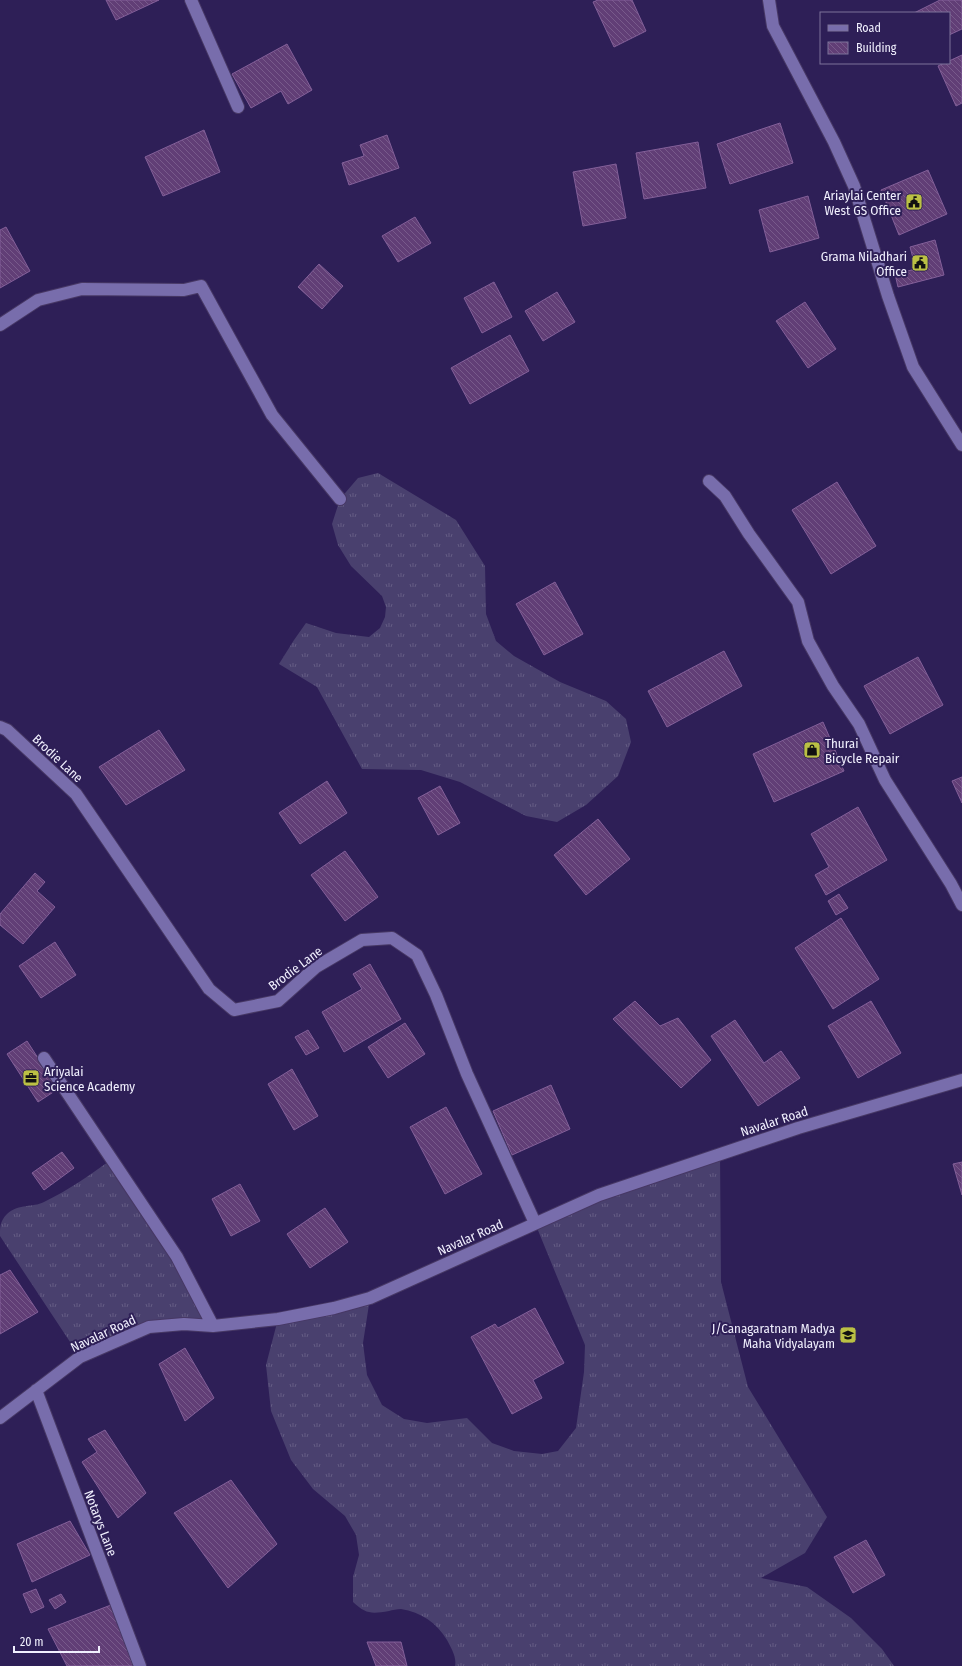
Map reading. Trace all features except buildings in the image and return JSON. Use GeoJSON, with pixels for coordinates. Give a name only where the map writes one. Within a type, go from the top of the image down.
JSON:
{"type":"FeatureCollection","features":[{"type":"Feature","properties":{"kind":"street"},"geometry":{"type":"LineString","coordinates":[[191,0],[238,107]]}},
{"type":"Feature","properties":{"kind":"street"},"geometry":{"type":"LineString","coordinates":[[769,0],[772,26],[834,142],[854,186],[888,296],[913,367],[962,445]]}},
{"type":"Feature","properties":{"kind":"street"},"geometry":{"type":"LineString","coordinates":[[0,325],[38,300],[82,289],[184,290],[201,286],[272,415],[340,499]]}},
{"type":"Feature","properties":{"kind":"street"},"geometry":{"type":"LineString","coordinates":[[709,481],[725,496],[749,534],[798,602],[808,642],[832,686],[859,724],[885,780],[947,877],[962,905]]}},
{"type":"Feature","properties":{"kind":"street","name":"Brodie Lane"},"geometry":{"type":"LineString","coordinates":[[0,727],[7,730],[76,794],[209,989],[234,1010],[278,1001],[316,967],[362,940],[392,938],[417,955],[436,995],[467,1074],[535,1223]]}},
{"type":"Feature","properties":{"kind":"street"},"geometry":{"type":"LineString","coordinates":[[44,1058],[177,1258],[213,1326]]}},
{"type":"Feature","properties":{"kind":"street","name":"Navalar Road"},"geometry":{"type":"LineString","coordinates":[[0,1418],[80,1357],[149,1327],[184,1324],[213,1326],[278,1319],[334,1308],[370,1298],[599,1195],[798,1128],[962,1080]]}},
{"type":"Feature","properties":{"kind":"street","name":"Notarys Lane"},"geometry":{"type":"LineString","coordinates":[[36,1390],[140,1666]]}},
{"type":"Feature","properties":{"kind":"green space"},"geometry":{"type":"Polygon","coordinates":[[[378,473],[456,520],[485,566],[486,614],[496,641],[514,656],[560,682],[606,701],[626,719],[631,742],[618,776],[586,805],[557,822],[526,816],[460,782],[421,770],[362,769],[317,687],[279,664],[306,623],[336,633],[369,637],[380,628],[385,617],[386,607],[382,596],[351,566],[338,545],[332,524],[340,499],[358,478],[378,473]]]}},
{"type":"Feature","properties":{"kind":"green space"},"geometry":{"type":"Polygon","coordinates":[[[720,1154],[721,1282],[748,1387],[827,1517],[805,1553],[761,1578],[807,1587],[851,1618],[882,1649],[894,1666],[455,1666],[452,1649],[447,1640],[438,1628],[428,1619],[408,1610],[401,1609],[373,1613],[365,1611],[353,1602],[353,1577],[359,1555],[356,1535],[345,1516],[313,1489],[291,1460],[271,1411],[266,1365],[278,1319],[370,1298],[363,1343],[367,1375],[382,1405],[404,1419],[427,1423],[467,1418],[492,1443],[514,1451],[542,1454],[558,1451],[576,1428],[584,1372],[585,1345],[535,1223],[720,1154]]]}},
{"type":"Feature","properties":{"kind":"green space"},"geometry":{"type":"Polygon","coordinates":[[[112,1159],[213,1326],[167,1326],[80,1357],[0,1236],[0,1227],[7,1214],[17,1208],[39,1204],[53,1197],[79,1182],[112,1159]]]}},
{"type":"Feature","properties":{"kind":"place","name":"Ariaylai Center West GS Office"},"geometry":{"type":"Point","coordinates":[914,202]}},
{"type":"Feature","properties":{"kind":"place","name":"Grama Niladhari Office"},"geometry":{"type":"Point","coordinates":[920,263]}},
{"type":"Feature","properties":{"kind":"place","name":"Thurai Bicycle Repair"},"geometry":{"type":"Point","coordinates":[812,750]}},
{"type":"Feature","properties":{"kind":"place","name":"Ariyalai Science Academy"},"geometry":{"type":"Point","coordinates":[31,1078]}},
{"type":"Feature","properties":{"kind":"place","name":"J/Canagaratnam Madya Maha Vidyalayam"},"geometry":{"type":"Point","coordinates":[848,1335]}}]}
